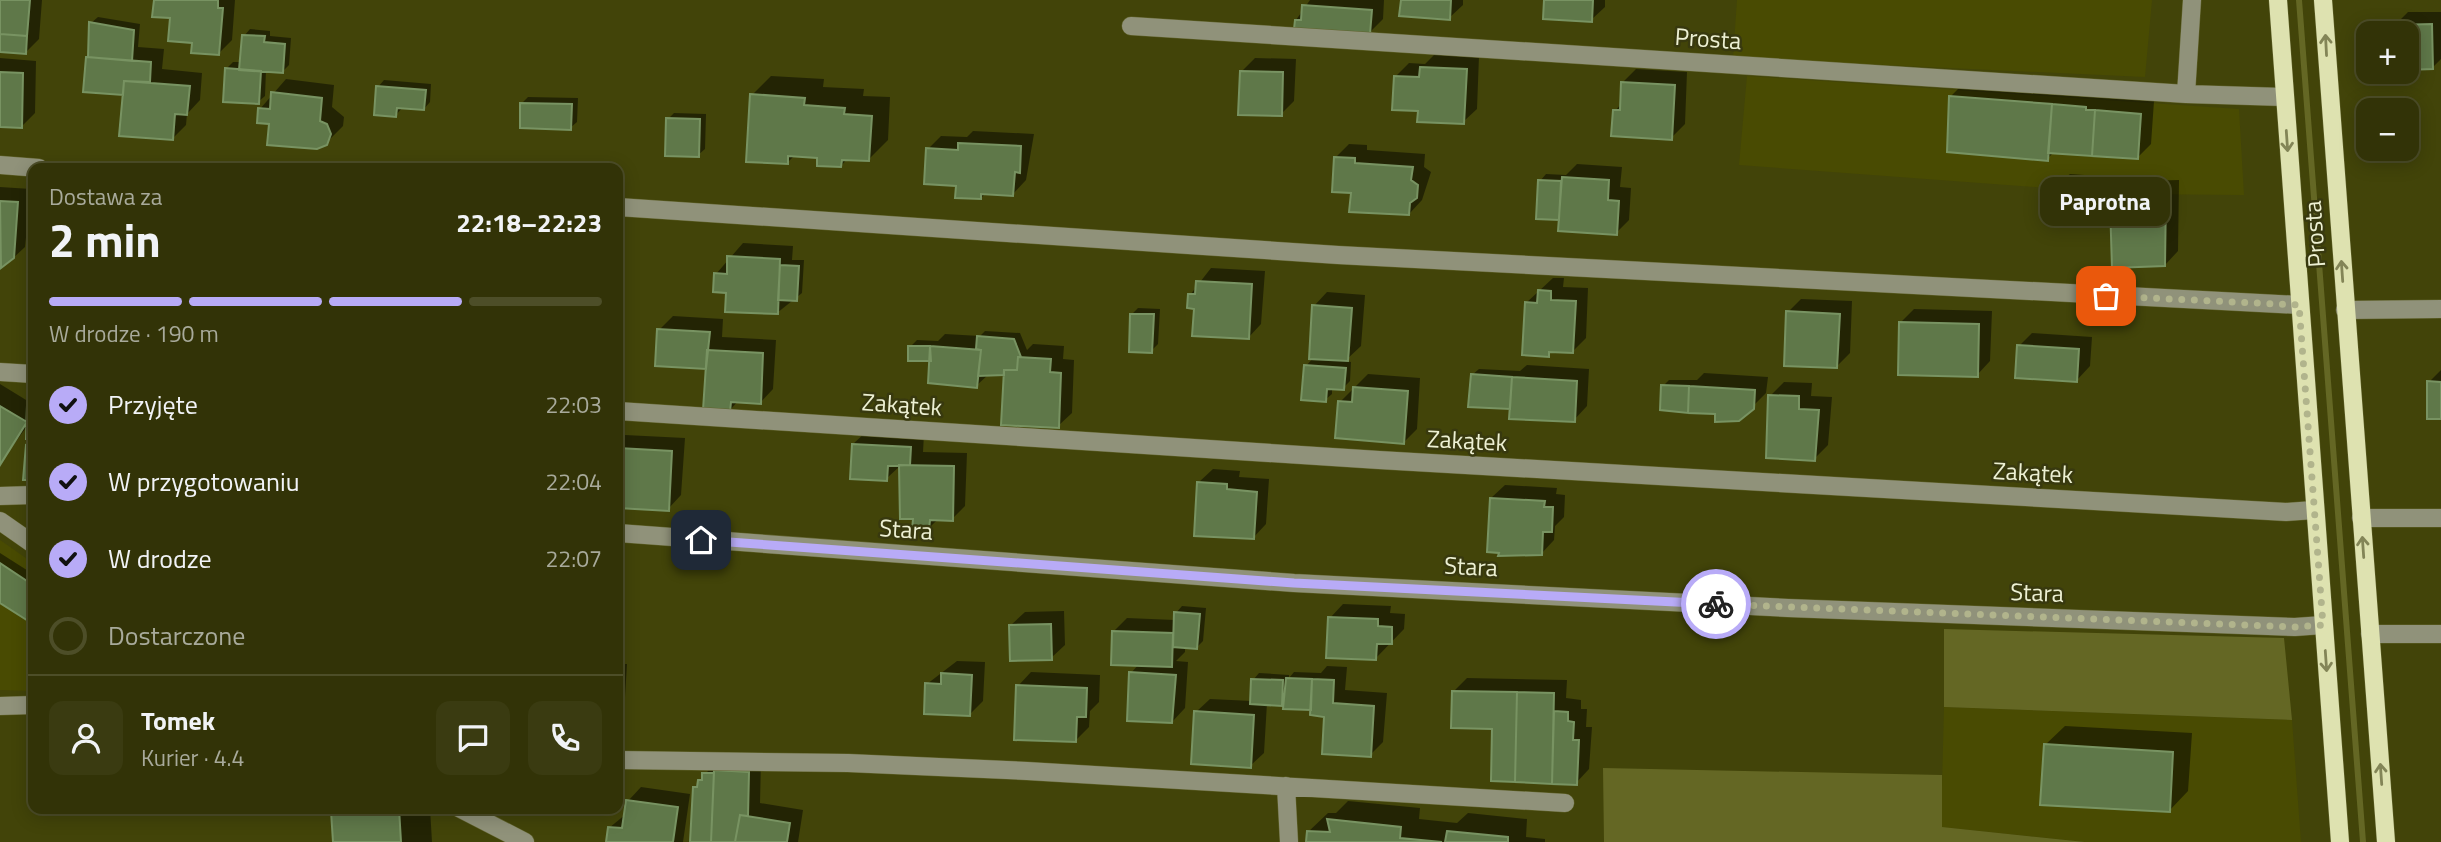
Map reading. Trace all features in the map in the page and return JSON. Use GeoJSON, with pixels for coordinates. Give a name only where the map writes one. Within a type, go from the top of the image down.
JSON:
{"type":"FeatureCollection","features":[{"type":"Feature","properties":{"kind":"main road","name":"Prosta"},"geometry":{"type":"LineString","coordinates":[[2278,0],[2283,97],[2340,842]]}},
{"type":"Feature","properties":{"kind":"main road","name":"Prosta"},"geometry":{"type":"LineString","coordinates":[[2323,0],[2386,842]]}},
{"type":"Feature","properties":{"kind":"street"},"geometry":{"type":"LineString","coordinates":[[2186,94],[2192,0]]}},
{"type":"Feature","properties":{"kind":"street","name":"Prosta"},"geometry":{"type":"LineString","coordinates":[[1131,26],[2186,94],[2283,97]]}},
{"type":"Feature","properties":{"kind":"street"},"geometry":{"type":"LineString","coordinates":[[0,165],[28,167]]}},
{"type":"Feature","properties":{"kind":"street"},"geometry":{"type":"LineString","coordinates":[[623,207],[1338,256],[2299,305]]}},
{"type":"Feature","properties":{"kind":"street"},"geometry":{"type":"LineString","coordinates":[[2345,310],[2441,309]]}},
{"type":"Feature","properties":{"kind":"street"},"geometry":{"type":"LineString","coordinates":[[0,372],[28,374]]}},
{"type":"Feature","properties":{"kind":"street","name":"Zakątek"},"geometry":{"type":"LineString","coordinates":[[623,411],[1435,463],[2286,512],[2314,510]]}},
{"type":"Feature","properties":{"kind":"street"},"geometry":{"type":"LineString","coordinates":[[0,496],[28,495]]}},
{"type":"Feature","properties":{"kind":"street"},"geometry":{"type":"LineString","coordinates":[[2361,518],[2441,518]]}},
{"type":"Feature","properties":{"kind":"street"},"geometry":{"type":"LineString","coordinates":[[0,521],[28,541]]}},
{"type":"Feature","properties":{"kind":"street","name":"Stara"},"geometry":{"type":"LineString","coordinates":[[623,533],[1294,583],[1788,608],[2295,627],[2323,625]]}},
{"type":"Feature","properties":{"kind":"street"},"geometry":{"type":"LineString","coordinates":[[2370,634],[2441,634]]}},
{"type":"Feature","properties":{"kind":"street"},"geometry":{"type":"LineString","coordinates":[[0,706],[28,705]]}},
{"type":"Feature","properties":{"kind":"street"},"geometry":{"type":"LineString","coordinates":[[623,760],[848,762],[1565,803]]}},
{"type":"Feature","properties":{"kind":"street"},"geometry":{"type":"LineString","coordinates":[[1286,786],[1289,842]]}},
{"type":"Feature","properties":{"kind":"street"},"geometry":{"type":"LineString","coordinates":[[471,814],[525,842]]}},
{"type":"Feature","properties":{"kind":"shaded area"},"geometry":{"type":"Polygon","coordinates":[[[1737,0],[2152,0],[2145,77],[1733,58],[1737,0]]]}},
{"type":"Feature","properties":{"kind":"shaded area"},"geometry":{"type":"Polygon","coordinates":[[[2296,0],[2302,0],[2366,842],[2360,842],[2296,0]]]}},
{"type":"Feature","properties":{"kind":"shaded area"},"geometry":{"type":"Polygon","coordinates":[[[1747,76],[2239,109],[2244,195],[2130,194],[1739,165],[1747,76]]]}},
{"type":"Feature","properties":{"kind":"shaded area"},"geometry":{"type":"Polygon","coordinates":[[[0,540],[28,560],[28,691],[0,690],[0,540]]]}},
{"type":"Feature","properties":{"kind":"shaded area"},"geometry":{"type":"Polygon","coordinates":[[[1944,629],[2284,638],[2292,720],[1944,707],[1944,629]]]}},
{"type":"Feature","properties":{"kind":"shaded area"},"geometry":{"type":"Polygon","coordinates":[[[1944,707],[2292,720],[2301,842],[2085,842],[1941,827],[1944,707]]]}},
{"type":"Feature","properties":{"kind":"shaded area"},"geometry":{"type":"Polygon","coordinates":[[[1603,768],[1942,775],[1942,827],[2085,842],[1604,842],[1603,768]]]}},
{"type":"Feature","properties":{"kind":"building"},"geometry":{"type":"Polygon","coordinates":[[[0,0],[30,0],[27,36],[0,34],[0,0]]]}},
{"type":"Feature","properties":{"kind":"building"},"geometry":{"type":"Polygon","coordinates":[[[154,0],[218,0],[218,8],[223,8],[219,55],[191,53],[192,43],[168,41],[170,18],[152,17],[154,0]]]}},
{"type":"Feature","properties":{"kind":"building"},"geometry":{"type":"Polygon","coordinates":[[[1401,0],[1451,0],[1450,20],[1399,16],[1401,0]]]}},
{"type":"Feature","properties":{"kind":"building"},"geometry":{"type":"Polygon","coordinates":[[[1544,0],[1593,0],[1592,22],[1543,19],[1544,0]]]}},
{"type":"Feature","properties":{"kind":"building"},"geometry":{"type":"Polygon","coordinates":[[[1302,5],[1372,10],[1370,34],[1294,29],[1295,20],[1301,20],[1302,5]]]}},
{"type":"Feature","properties":{"kind":"building"},"geometry":{"type":"Polygon","coordinates":[[[89,22],[134,30],[132,61],[88,57],[89,22]]]}},
{"type":"Feature","properties":{"kind":"building"},"geometry":{"type":"Polygon","coordinates":[[[2419,24],[2432,24],[2433,69],[2419,70],[2419,24]]]}},
{"type":"Feature","properties":{"kind":"building"},"geometry":{"type":"Polygon","coordinates":[[[0,34],[27,36],[26,54],[0,52],[0,34]]]}},
{"type":"Feature","properties":{"kind":"building"},"geometry":{"type":"Polygon","coordinates":[[[242,35],[265,36],[264,42],[285,44],[283,73],[239,70],[242,35]]]}},
{"type":"Feature","properties":{"kind":"building"},"geometry":{"type":"Polygon","coordinates":[[[86,57],[151,62],[150,82],[124,81],[123,95],[83,92],[86,57]]]}},
{"type":"Feature","properties":{"kind":"building"},"geometry":{"type":"Polygon","coordinates":[[[1420,67],[1467,69],[1464,124],[1417,122],[1418,111],[1392,110],[1394,76],[1419,77],[1420,67]]]}},
{"type":"Feature","properties":{"kind":"building"},"geometry":{"type":"Polygon","coordinates":[[[225,68],[261,71],[259,104],[223,102],[225,68]]]}},
{"type":"Feature","properties":{"kind":"building"},"geometry":{"type":"Polygon","coordinates":[[[1240,71],[1283,72],[1282,116],[1238,115],[1240,71]]]}},
{"type":"Feature","properties":{"kind":"building"},"geometry":{"type":"Polygon","coordinates":[[[0,72],[23,73],[22,128],[0,127],[0,72]]]}},
{"type":"Feature","properties":{"kind":"building"},"geometry":{"type":"Polygon","coordinates":[[[124,81],[190,86],[187,115],[175,114],[173,140],[119,136],[124,81]]]}},
{"type":"Feature","properties":{"kind":"building"},"geometry":{"type":"Polygon","coordinates":[[[1621,82],[1675,85],[1672,140],[1611,136],[1613,110],[1620,110],[1621,82]]]}},
{"type":"Feature","properties":{"kind":"building"},"geometry":{"type":"Polygon","coordinates":[[[376,86],[426,90],[424,110],[397,108],[396,117],[374,115],[376,86]]]}},
{"type":"Feature","properties":{"kind":"building"},"geometry":{"type":"Polygon","coordinates":[[[271,92],[322,98],[320,121],[327,124],[331,134],[327,145],[317,149],[267,145],[269,124],[257,123],[258,108],[270,109],[271,92]]]}},
{"type":"Feature","properties":{"kind":"building"},"geometry":{"type":"Polygon","coordinates":[[[750,94],[805,98],[804,105],[845,108],[844,114],[872,116],[869,161],[842,160],[841,167],[817,166],[817,158],[788,156],[788,164],[746,162],[750,94]]]}},
{"type":"Feature","properties":{"kind":"building"},"geometry":{"type":"Polygon","coordinates":[[[1949,96],[2052,104],[2048,161],[1947,152],[1949,96]]]}},
{"type":"Feature","properties":{"kind":"building"},"geometry":{"type":"Polygon","coordinates":[[[520,103],[572,104],[571,130],[520,128],[520,103]]]}},
{"type":"Feature","properties":{"kind":"building"},"geometry":{"type":"Polygon","coordinates":[[[2052,104],[2095,110],[2092,156],[2048,153],[2052,104]]]}},
{"type":"Feature","properties":{"kind":"building"},"geometry":{"type":"Polygon","coordinates":[[[2095,110],[2141,114],[2138,159],[2092,156],[2095,110]]]}},
{"type":"Feature","properties":{"kind":"building"},"geometry":{"type":"Polygon","coordinates":[[[666,118],[700,119],[699,157],[665,156],[666,118]]]}},
{"type":"Feature","properties":{"kind":"building"},"geometry":{"type":"Polygon","coordinates":[[[958,143],[1021,146],[1020,173],[1015,172],[1013,196],[981,194],[981,199],[955,198],[956,186],[924,184],[926,148],[958,150],[958,143]]]}},
{"type":"Feature","properties":{"kind":"building"},"geometry":{"type":"Polygon","coordinates":[[[1334,157],[1355,158],[1355,163],[1413,167],[1411,180],[1418,185],[1417,198],[1410,203],[1409,215],[1349,212],[1351,193],[1332,192],[1334,157]]]}},
{"type":"Feature","properties":{"kind":"building"},"geometry":{"type":"Polygon","coordinates":[[[1562,177],[1609,180],[1608,200],[1619,201],[1617,235],[1558,231],[1562,177]]]}},
{"type":"Feature","properties":{"kind":"building"},"geometry":{"type":"Polygon","coordinates":[[[1538,180],[1561,181],[1559,220],[1536,219],[1538,180]]]}},
{"type":"Feature","properties":{"kind":"building"},"geometry":{"type":"Polygon","coordinates":[[[2055,187],[2115,191],[2114,202],[2110,203],[2110,207],[2096,206],[2095,223],[2053,220],[2054,203],[2046,202],[2047,191],[2055,191],[2055,187]]]}},
{"type":"Feature","properties":{"kind":"building"},"geometry":{"type":"Polygon","coordinates":[[[2166,193],[2165,266],[2112,268],[2110,203],[2130,202],[2130,194],[2166,193]]]}},
{"type":"Feature","properties":{"kind":"building"},"geometry":{"type":"Polygon","coordinates":[[[0,201],[18,202],[14,258],[1,268],[0,201]]]}},
{"type":"Feature","properties":{"kind":"building"},"geometry":{"type":"Polygon","coordinates":[[[727,256],[780,259],[778,314],[725,312],[726,293],[713,292],[714,273],[727,274],[727,256]]]}},
{"type":"Feature","properties":{"kind":"building"},"geometry":{"type":"Polygon","coordinates":[[[780,265],[799,266],[797,301],[778,300],[780,265]]]}},
{"type":"Feature","properties":{"kind":"building"},"geometry":{"type":"Polygon","coordinates":[[[1196,281],[1252,284],[1249,339],[1192,336],[1194,309],[1187,308],[1188,294],[1195,294],[1196,281]]]}},
{"type":"Feature","properties":{"kind":"building"},"geometry":{"type":"Polygon","coordinates":[[[1538,290],[1551,291],[1551,300],[1576,301],[1573,353],[1549,352],[1549,357],[1522,355],[1525,302],[1537,303],[1538,290]]]}},
{"type":"Feature","properties":{"kind":"building"},"geometry":{"type":"Polygon","coordinates":[[[1312,305],[1352,308],[1348,361],[1309,359],[1312,305]]]}},
{"type":"Feature","properties":{"kind":"building"},"geometry":{"type":"Polygon","coordinates":[[[1786,311],[1840,314],[1837,368],[1784,366],[1786,311]]]}},
{"type":"Feature","properties":{"kind":"building"},"geometry":{"type":"Polygon","coordinates":[[[1130,314],[1154,314],[1152,353],[1129,352],[1130,314]]]}},
{"type":"Feature","properties":{"kind":"building"},"geometry":{"type":"Polygon","coordinates":[[[1899,322],[1979,324],[1978,377],[1898,375],[1899,322]]]}},
{"type":"Feature","properties":{"kind":"building"},"geometry":{"type":"Polygon","coordinates":[[[657,329],[710,332],[706,369],[655,366],[657,329]]]}},
{"type":"Feature","properties":{"kind":"building"},"geometry":{"type":"Polygon","coordinates":[[[977,336],[1014,339],[1021,357],[1018,357],[1017,370],[1004,370],[1004,375],[978,376],[981,350],[976,349],[977,336]]]}},
{"type":"Feature","properties":{"kind":"building"},"geometry":{"type":"Polygon","coordinates":[[[2017,345],[2079,349],[2077,382],[2015,378],[2017,345]]]}},
{"type":"Feature","properties":{"kind":"building"},"geometry":{"type":"Polygon","coordinates":[[[908,346],[930,346],[931,361],[908,361],[908,346]]]}},
{"type":"Feature","properties":{"kind":"building"},"geometry":{"type":"Polygon","coordinates":[[[930,346],[981,350],[977,388],[928,383],[930,346]]]}},
{"type":"Feature","properties":{"kind":"building"},"geometry":{"type":"Polygon","coordinates":[[[707,350],[763,353],[761,404],[731,402],[730,412],[703,410],[707,350]]]}},
{"type":"Feature","properties":{"kind":"building"},"geometry":{"type":"Polygon","coordinates":[[[1018,357],[1051,359],[1050,372],[1061,373],[1059,428],[1001,425],[1004,370],[1017,370],[1018,357]]]}},
{"type":"Feature","properties":{"kind":"building"},"geometry":{"type":"Polygon","coordinates":[[[1304,365],[1346,368],[1344,390],[1327,389],[1326,402],[1301,400],[1304,365]]]}},
{"type":"Feature","properties":{"kind":"building"},"geometry":{"type":"Polygon","coordinates":[[[1471,374],[1512,377],[1510,409],[1468,407],[1471,374]]]}},
{"type":"Feature","properties":{"kind":"building"},"geometry":{"type":"Polygon","coordinates":[[[1512,377],[1577,381],[1575,422],[1509,419],[1512,377]]]}},
{"type":"Feature","properties":{"kind":"building"},"geometry":{"type":"Polygon","coordinates":[[[2427,381],[2441,382],[2441,419],[2427,419],[2427,381]]]}},
{"type":"Feature","properties":{"kind":"building"},"geometry":{"type":"Polygon","coordinates":[[[1661,385],[1689,386],[1688,413],[1660,410],[1661,385]]]}},
{"type":"Feature","properties":{"kind":"building"},"geometry":{"type":"Polygon","coordinates":[[[1689,386],[1755,390],[1754,409],[1739,421],[1715,422],[1715,414],[1688,413],[1689,386]]]}},
{"type":"Feature","properties":{"kind":"building"},"geometry":{"type":"Polygon","coordinates":[[[1353,387],[1408,391],[1404,444],[1335,438],[1338,401],[1352,402],[1353,387]]]}},
{"type":"Feature","properties":{"kind":"building"},"geometry":{"type":"Polygon","coordinates":[[[1768,395],[1799,396],[1799,409],[1819,410],[1815,461],[1766,458],[1768,395]]]}},
{"type":"Feature","properties":{"kind":"building"},"geometry":{"type":"Polygon","coordinates":[[[27,405],[28,405],[28,439],[27,405]]]}},
{"type":"Feature","properties":{"kind":"building"},"geometry":{"type":"Polygon","coordinates":[[[0,406],[27,422],[0,465],[0,406]]]}},
{"type":"Feature","properties":{"kind":"building"},"geometry":{"type":"Polygon","coordinates":[[[852,444],[911,447],[910,465],[888,466],[887,481],[850,479],[852,444]]]}},
{"type":"Feature","properties":{"kind":"building"},"geometry":{"type":"Polygon","coordinates":[[[26,445],[28,480],[23,480],[26,445]]]}},
{"type":"Feature","properties":{"kind":"building"},"geometry":{"type":"Polygon","coordinates":[[[623,448],[672,451],[669,511],[623,508],[623,448]]]}},
{"type":"Feature","properties":{"kind":"building"},"geometry":{"type":"Polygon","coordinates":[[[899,465],[954,466],[953,521],[930,520],[929,530],[912,530],[913,519],[900,519],[899,465]]]}},
{"type":"Feature","properties":{"kind":"building"},"geometry":{"type":"Polygon","coordinates":[[[1197,482],[1227,484],[1227,489],[1257,492],[1254,539],[1194,536],[1197,482]]]}},
{"type":"Feature","properties":{"kind":"building"},"geometry":{"type":"Polygon","coordinates":[[[1490,498],[1545,501],[1544,507],[1553,507],[1552,532],[1543,532],[1542,555],[1498,556],[1499,553],[1487,552],[1490,498]]]}},
{"type":"Feature","properties":{"kind":"building"},"geometry":{"type":"Polygon","coordinates":[[[0,563],[28,582],[28,621],[0,603],[0,563]]]}},
{"type":"Feature","properties":{"kind":"building"},"geometry":{"type":"Polygon","coordinates":[[[1174,612],[1200,614],[1197,649],[1173,647],[1174,612]]]}},
{"type":"Feature","properties":{"kind":"building"},"geometry":{"type":"Polygon","coordinates":[[[1328,617],[1378,619],[1378,626],[1392,627],[1392,644],[1377,644],[1376,660],[1326,658],[1328,617]]]}},
{"type":"Feature","properties":{"kind":"building"},"geometry":{"type":"Polygon","coordinates":[[[1051,624],[1052,660],[1010,661],[1009,625],[1051,624]]]}},
{"type":"Feature","properties":{"kind":"building"},"geometry":{"type":"Polygon","coordinates":[[[1112,631],[1173,633],[1172,667],[1111,665],[1112,631]]]}},
{"type":"Feature","properties":{"kind":"building"},"geometry":{"type":"Polygon","coordinates":[[[1129,672],[1176,675],[1172,723],[1127,721],[1129,672]]]}},
{"type":"Feature","properties":{"kind":"building"},"geometry":{"type":"Polygon","coordinates":[[[941,673],[972,675],[970,716],[924,714],[925,683],[941,684],[941,673]]]}},
{"type":"Feature","properties":{"kind":"building"},"geometry":{"type":"Polygon","coordinates":[[[1286,678],[1312,679],[1311,710],[1283,709],[1286,678]]]}},
{"type":"Feature","properties":{"kind":"building"},"geometry":{"type":"Polygon","coordinates":[[[1251,679],[1283,680],[1282,706],[1250,704],[1251,679]]]}},
{"type":"Feature","properties":{"kind":"building"},"geometry":{"type":"Polygon","coordinates":[[[1312,679],[1334,680],[1333,703],[1374,706],[1371,757],[1322,754],[1324,717],[1310,715],[1312,679]]]}},
{"type":"Feature","properties":{"kind":"building"},"geometry":{"type":"Polygon","coordinates":[[[1016,685],[1087,688],[1086,717],[1077,717],[1076,742],[1014,740],[1016,685]]]}},
{"type":"Feature","properties":{"kind":"building"},"geometry":{"type":"Polygon","coordinates":[[[1452,691],[1517,692],[1515,782],[1491,781],[1492,729],[1451,728],[1452,691]]]}},
{"type":"Feature","properties":{"kind":"building"},"geometry":{"type":"Polygon","coordinates":[[[1517,692],[1554,693],[1552,784],[1515,782],[1517,692]]]}},
{"type":"Feature","properties":{"kind":"building"},"geometry":{"type":"Polygon","coordinates":[[[1194,711],[1254,715],[1251,768],[1191,764],[1194,711]]]}},
{"type":"Feature","properties":{"kind":"building"},"geometry":{"type":"Polygon","coordinates":[[[1554,711],[1568,712],[1568,721],[1574,722],[1573,740],[1579,740],[1577,785],[1552,784],[1554,711]]]}},
{"type":"Feature","properties":{"kind":"building"},"geometry":{"type":"Polygon","coordinates":[[[2044,744],[2173,752],[2170,812],[2040,805],[2044,744]]]}},
{"type":"Feature","properties":{"kind":"building"},"geometry":{"type":"Polygon","coordinates":[[[714,770],[749,772],[748,816],[740,815],[735,842],[711,842],[714,770]]]}},
{"type":"Feature","properties":{"kind":"building"},"geometry":{"type":"Polygon","coordinates":[[[702,773],[714,773],[711,842],[690,842],[693,787],[697,787],[698,780],[702,780],[702,773]]]}},
{"type":"Feature","properties":{"kind":"building"},"geometry":{"type":"Polygon","coordinates":[[[626,800],[678,807],[673,842],[606,842],[608,827],[622,828],[626,800]]]}},
{"type":"Feature","properties":{"kind":"building"},"geometry":{"type":"Polygon","coordinates":[[[331,814],[399,814],[401,842],[333,842],[331,814]]]}},
{"type":"Feature","properties":{"kind":"building"},"geometry":{"type":"Polygon","coordinates":[[[740,815],[790,823],[787,842],[735,842],[740,815]]]}},
{"type":"Feature","properties":{"kind":"building"},"geometry":{"type":"Polygon","coordinates":[[[1327,819],[1401,827],[1400,838],[1442,842],[1306,842],[1307,831],[1330,832],[1327,819]]]}},
{"type":"Feature","properties":{"kind":"building"},"geometry":{"type":"Polygon","coordinates":[[[1447,831],[1508,837],[1508,842],[1445,842],[1447,831]]]}},
{"type":"Feature","properties":{"kind":"way so far"},"geometry":{"type":"LineString","coordinates":[[1716,604],[2295,627],[2323,625],[2299,305],[2106,296]]}},
{"type":"Feature","properties":{"kind":"place","name":"Paprotna"},"geometry":{"type":"Point","coordinates":[2106,296]}},
{"type":"Feature","properties":{"kind":"route"},"geometry":{"type":"LineString","coordinates":[[701,540],[1294,583],[1716,604]]}}]}
